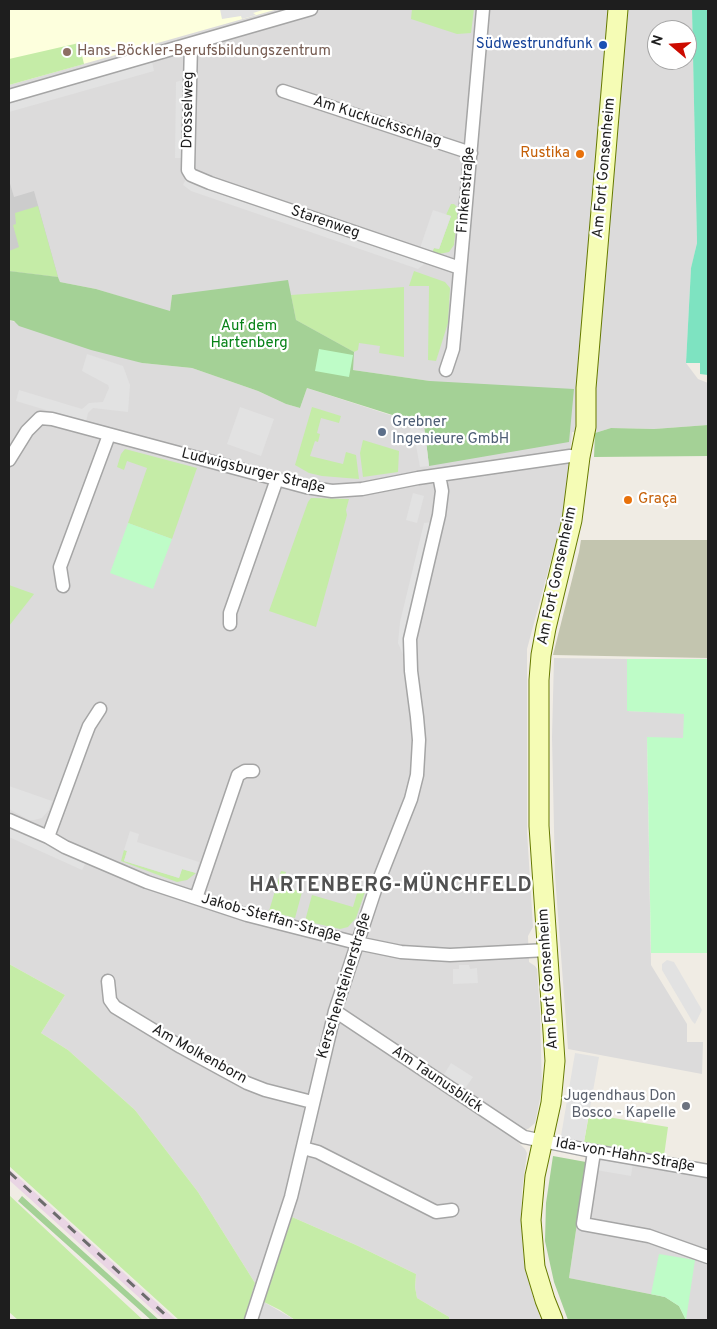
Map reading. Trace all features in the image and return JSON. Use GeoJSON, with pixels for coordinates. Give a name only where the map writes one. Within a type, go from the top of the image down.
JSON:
{"type":"FeatureCollection","features":[{"type":"Feature","properties":{"kind":"street"},"geometry":{"type":"LineString","coordinates":[[9,96],[311,9]]}},
{"type":"Feature","properties":{"kind":"street","name":"Finkenstraße"},"geometry":{"type":"LineString","coordinates":[[446,370],[453,350],[483,9]]}},
{"type":"Feature","properties":{"kind":"street","name":"Am Fort Gonsenheim"},"geometry":{"type":"LineString","coordinates":[[553,1320],[535,1267],[531,1228],[531,1202],[551,1103],[555,1060],[539,826],[538,680],[546,628],[572,520],[586,427],[586,388],[618,9]]}},
{"type":"Feature","properties":{"kind":"street","name":"Drosselweg"},"geometry":{"type":"LineString","coordinates":[[191,44],[188,170],[191,175]]}},
{"type":"Feature","properties":{"kind":"street","name":"Am Kuckucksschlag"},"geometry":{"type":"LineString","coordinates":[[283,90],[470,153]]}},
{"type":"Feature","properties":{"kind":"street","name":"Starenweg"},"geometry":{"type":"LineString","coordinates":[[191,175],[210,184],[460,268]]}},
{"type":"Feature","properties":{"kind":"street","name":"Ludwigsburger Straße"},"geometry":{"type":"LineString","coordinates":[[9,460],[27,430],[40,418],[52,418],[306,487],[332,491],[362,489],[418,478],[570,456],[580,457]]}},
{"type":"Feature","properties":{"kind":"street"},"geometry":{"type":"LineString","coordinates":[[63,586],[60,567],[109,435]]}},
{"type":"Feature","properties":{"kind":"street","name":"Kerschensteinerstraße"},"geometry":{"type":"LineString","coordinates":[[251,1320],[291,1197],[335,1011],[375,890],[411,800],[417,775],[419,740],[410,671],[410,639],[439,515],[442,491],[439,475]]}},
{"type":"Feature","properties":{"kind":"street"},"geometry":{"type":"LineString","coordinates":[[230,624],[230,613],[277,479]]}},
{"type":"Feature","properties":{"kind":"street"},"geometry":{"type":"LineString","coordinates":[[48,838],[89,726],[100,708]]}},
{"type":"Feature","properties":{"kind":"street"},"geometry":{"type":"LineString","coordinates":[[196,898],[238,775],[244,771],[253,771]]}},
{"type":"Feature","properties":{"kind":"street","name":"Jakob-Steffan-Straße"},"geometry":{"type":"LineString","coordinates":[[9,820],[65,847],[147,882],[247,915],[357,943],[401,952],[450,955],[547,950]]}},
{"type":"Feature","properties":{"kind":"street","name":"Am Molkenborn"},"geometry":{"type":"LineString","coordinates":[[108,981],[110,1000],[115,1007],[172,1042],[247,1083],[265,1090],[312,1102]]}},
{"type":"Feature","properties":{"kind":"street","name":"Am Taunusblick"},"geometry":{"type":"LineString","coordinates":[[335,1011],[516,1133],[542,1142]]}},
{"type":"Feature","properties":{"kind":"street","name":"Ida-von-Hahn-Straße"},"geometry":{"type":"LineString","coordinates":[[542,1142],[708,1171]]}},
{"type":"Feature","properties":{"kind":"street"},"geometry":{"type":"LineString","coordinates":[[303,1148],[318,1152],[436,1212],[452,1210]]}},
{"type":"Feature","properties":{"kind":"street"},"geometry":{"type":"LineString","coordinates":[[594,1152],[583,1224],[649,1236],[708,1256]]}},
{"type":"Feature","properties":{"kind":"shaded area"},"geometry":{"type":"Polygon","coordinates":[[[9,9],[692,9],[692,20],[647,20],[647,70],[693,70],[697,243],[691,269],[686,363],[698,379],[708,383],[708,425],[654,429],[611,428],[595,433],[572,432],[561,523],[527,649],[527,831],[533,927],[528,936],[529,962],[537,969],[542,1089],[535,1123],[528,1129],[522,1130],[518,1142],[527,1153],[522,1190],[521,1221],[524,1259],[541,1320],[449,1320],[449,1317],[417,1298],[415,1287],[416,1274],[292,1217],[264,1302],[295,1320],[244,1320],[255,1283],[198,1192],[135,1110],[68,1050],[41,1033],[65,995],[9,964],[9,320],[142,363],[192,368],[300,408],[307,388],[424,426],[429,465],[430,381],[353,370],[172,295],[170,312],[96,289],[60,282],[58,277],[9,271],[9,9]]]}},
{"type":"Feature","properties":{"kind":"shaded area","name":"Hans-Böckler-Berufsbildungszentrum"},"geometry":{"type":"Polygon","coordinates":[[[9,9],[278,9],[9,85],[9,9]]]}},
{"type":"Feature","properties":{"kind":"shaded area"},"geometry":{"type":"Polygon","coordinates":[[[220,9],[266,9],[253,13],[256,15],[242,19],[241,16],[222,19],[220,9]]]}},
{"type":"Feature","properties":{"kind":"shaded area"},"geometry":{"type":"Polygon","coordinates":[[[152,61],[154,71],[9,112],[9,101],[152,61]]]}},
{"type":"Feature","properties":{"kind":"shaded area"},"geometry":{"type":"Polygon","coordinates":[[[186,79],[184,158],[175,158],[176,82],[186,79]]]}},
{"type":"Feature","properties":{"kind":"shaded area"},"geometry":{"type":"Polygon","coordinates":[[[187,177],[195,184],[427,262],[418,269],[191,191],[183,185],[187,177]]]}},
{"type":"Feature","properties":{"kind":"shaded area"},"geometry":{"type":"Polygon","coordinates":[[[9,180],[14,197],[34,191],[58,277],[9,271],[9,180]]]}},
{"type":"Feature","properties":{"kind":"shaded area"},"geometry":{"type":"Polygon","coordinates":[[[433,210],[451,216],[439,249],[434,248],[432,252],[420,248],[433,210]]]}},
{"type":"Feature","properties":{"kind":"shaded area"},"geometry":{"type":"Polygon","coordinates":[[[87,354],[123,366],[130,385],[128,412],[93,408],[88,413],[86,422],[16,401],[19,390],[82,409],[89,403],[103,402],[109,388],[108,385],[82,371],[87,354]]]}},
{"type":"Feature","properties":{"kind":"shaded area"},"geometry":{"type":"Polygon","coordinates":[[[240,407],[274,419],[261,456],[227,444],[240,407]]]}},
{"type":"Feature","properties":{"kind":"shaded area"},"geometry":{"type":"Polygon","coordinates":[[[411,427],[425,432],[429,466],[420,467],[415,440],[409,434],[411,427]]]}},
{"type":"Feature","properties":{"kind":"shaded area"},"geometry":{"type":"Polygon","coordinates":[[[413,493],[424,496],[417,523],[406,520],[413,493]]]}},
{"type":"Feature","properties":{"kind":"shaded area"},"geometry":{"type":"Polygon","coordinates":[[[432,522],[405,643],[404,657],[398,643],[400,622],[424,523],[432,522]]]}},
{"type":"Feature","properties":{"kind":"shaded area"},"geometry":{"type":"Polygon","coordinates":[[[581,540],[708,540],[708,658],[553,655],[581,540]]]}},
{"type":"Feature","properties":{"kind":"shaded area"},"geometry":{"type":"Polygon","coordinates":[[[554,658],[627,659],[627,711],[684,713],[684,738],[647,738],[651,965],[687,1024],[687,1042],[703,1042],[702,1074],[568,1049],[555,875],[552,737],[554,658]]]}},
{"type":"Feature","properties":{"kind":"shaded area"},"geometry":{"type":"Polygon","coordinates":[[[9,786],[52,801],[49,810],[42,818],[29,820],[9,809],[9,786]]]}},
{"type":"Feature","properties":{"kind":"shaded area"},"geometry":{"type":"Polygon","coordinates":[[[9,825],[86,862],[82,870],[9,837],[9,825]]]}},
{"type":"Feature","properties":{"kind":"shaded area"},"geometry":{"type":"Polygon","coordinates":[[[130,831],[139,834],[137,842],[199,862],[196,873],[182,869],[179,878],[124,861],[127,851],[124,850],[130,831]]]}},
{"type":"Feature","properties":{"kind":"shaded area"},"geometry":{"type":"Polygon","coordinates":[[[667,960],[674,962],[702,1010],[695,1024],[662,970],[662,964],[667,960]]]}},
{"type":"Feature","properties":{"kind":"shaded area"},"geometry":{"type":"Polygon","coordinates":[[[459,965],[469,965],[470,969],[477,968],[478,983],[453,984],[453,969],[459,969],[459,965]]]}},
{"type":"Feature","properties":{"kind":"shaded area"},"geometry":{"type":"Polygon","coordinates":[[[575,1053],[599,1057],[584,1142],[562,1138],[561,1136],[575,1053]]]}},
{"type":"Feature","properties":{"kind":"shaded area"},"geometry":{"type":"Polygon","coordinates":[[[451,1063],[473,1077],[464,1090],[443,1076],[451,1063]]]}},
{"type":"Feature","properties":{"kind":"shaded area"},"geometry":{"type":"Polygon","coordinates":[[[599,1158],[708,1176],[708,1320],[686,1320],[679,1306],[665,1297],[569,1278],[586,1162],[599,1158]]]}},
{"type":"Feature","properties":{"kind":"shaded area"},"geometry":{"type":"Polygon","coordinates":[[[599,1158],[633,1163],[631,1176],[596,1170],[599,1158]]]}},
{"type":"Feature","properties":{"kind":"shaded area"},"geometry":{"type":"Polygon","coordinates":[[[9,1169],[176,1320],[164,1320],[9,1180],[9,1169]]]}},
{"type":"Feature","properties":{"kind":"green space"},"geometry":{"type":"Polygon","coordinates":[[[412,9],[474,9],[471,33],[457,34],[411,19],[412,9]]]}},
{"type":"Feature","properties":{"kind":"green space"},"geometry":{"type":"Polygon","coordinates":[[[692,9],[708,9],[708,375],[700,374],[700,363],[686,363],[691,268],[697,243],[693,70],[697,70],[697,20],[692,20],[692,9]]]}},
{"type":"Feature","properties":{"kind":"green space"},"geometry":{"type":"Polygon","coordinates":[[[79,43],[84,64],[9,85],[9,59],[79,43]]]}},
{"type":"Feature","properties":{"kind":"green space"},"geometry":{"type":"Polygon","coordinates":[[[451,204],[458,208],[454,245],[449,252],[439,254],[432,252],[434,248],[439,249],[451,216],[446,215],[451,204]]]}},
{"type":"Feature","properties":{"kind":"green space"},"geometry":{"type":"Polygon","coordinates":[[[38,206],[58,277],[9,271],[9,251],[19,247],[13,225],[16,224],[15,213],[38,206]]]}},
{"type":"Feature","properties":{"kind":"green space","name":"Auf dem Hartenberg"},"geometry":{"type":"Polygon","coordinates":[[[9,271],[58,277],[60,282],[96,289],[170,311],[172,295],[288,280],[296,320],[354,352],[353,370],[430,381],[574,389],[569,442],[429,466],[424,425],[307,388],[300,408],[192,368],[142,363],[91,350],[19,326],[14,321],[9,320],[9,271]]]}},
{"type":"Feature","properties":{"kind":"green space"},"geometry":{"type":"Polygon","coordinates":[[[414,271],[445,282],[450,288],[448,323],[436,361],[428,360],[429,286],[409,286],[414,271]]]}},
{"type":"Feature","properties":{"kind":"green space"},"geometry":{"type":"Polygon","coordinates":[[[404,287],[404,357],[379,353],[380,346],[359,343],[358,350],[354,352],[296,320],[291,295],[404,287]]]}},
{"type":"Feature","properties":{"kind":"green space"},"geometry":{"type":"Polygon","coordinates":[[[319,349],[353,355],[349,377],[315,371],[319,349]]]}},
{"type":"Feature","properties":{"kind":"green space"},"geometry":{"type":"Polygon","coordinates":[[[312,407],[341,416],[339,423],[321,418],[317,433],[320,434],[318,442],[315,441],[310,456],[343,464],[346,452],[356,455],[359,479],[322,476],[309,473],[295,465],[312,407]]]}},
{"type":"Feature","properties":{"kind":"green space"},"geometry":{"type":"Polygon","coordinates":[[[708,425],[708,456],[594,457],[595,433],[611,428],[654,429],[708,425]]]}},
{"type":"Feature","properties":{"kind":"green space"},"geometry":{"type":"Polygon","coordinates":[[[363,440],[399,451],[398,472],[363,477],[360,453],[363,440]]]}},
{"type":"Feature","properties":{"kind":"green space"},"geometry":{"type":"Polygon","coordinates":[[[125,449],[197,468],[172,539],[128,523],[147,468],[127,461],[124,470],[117,467],[121,454],[125,449]]]}},
{"type":"Feature","properties":{"kind":"green space"},"geometry":{"type":"Polygon","coordinates":[[[311,498],[349,499],[346,510],[347,515],[316,627],[269,611],[311,498]]]}},
{"type":"Feature","properties":{"kind":"green space"},"geometry":{"type":"Polygon","coordinates":[[[128,523],[172,539],[153,589],[110,573],[128,523]]]}},
{"type":"Feature","properties":{"kind":"green space"},"geometry":{"type":"Polygon","coordinates":[[[9,585],[34,594],[9,626],[9,585]]]}},
{"type":"Feature","properties":{"kind":"green space"},"geometry":{"type":"Polygon","coordinates":[[[627,659],[708,659],[708,953],[651,953],[647,737],[683,738],[684,714],[627,711],[627,659]]]}},
{"type":"Feature","properties":{"kind":"green space"},"geometry":{"type":"Polygon","coordinates":[[[124,850],[127,851],[124,861],[179,878],[182,869],[196,873],[187,880],[177,882],[121,861],[124,850]]]}},
{"type":"Feature","properties":{"kind":"green space"},"geometry":{"type":"Polygon","coordinates":[[[281,871],[286,872],[282,886],[302,892],[295,918],[269,911],[281,871]]]}},
{"type":"Feature","properties":{"kind":"green space"},"geometry":{"type":"Polygon","coordinates":[[[358,890],[365,892],[356,918],[348,927],[340,929],[305,921],[312,895],[353,907],[358,890]]]}},
{"type":"Feature","properties":{"kind":"green space"},"geometry":{"type":"Polygon","coordinates":[[[9,964],[65,995],[41,1033],[68,1050],[135,1110],[198,1192],[255,1283],[244,1320],[179,1320],[9,1166],[9,964]]]}},
{"type":"Feature","properties":{"kind":"green space"},"geometry":{"type":"Polygon","coordinates":[[[589,1114],[668,1127],[664,1156],[584,1142],[589,1114]]]}},
{"type":"Feature","properties":{"kind":"green space"},"geometry":{"type":"Polygon","coordinates":[[[553,1156],[586,1162],[569,1278],[665,1297],[679,1306],[686,1320],[568,1320],[554,1282],[545,1241],[546,1203],[553,1156]]]}},
{"type":"Feature","properties":{"kind":"green space"},"geometry":{"type":"Polygon","coordinates":[[[9,1195],[143,1320],[18,1320],[9,1312],[9,1195]]]}},
{"type":"Feature","properties":{"kind":"green space"},"geometry":{"type":"Polygon","coordinates":[[[22,1196],[159,1320],[151,1320],[18,1201],[22,1196]]]}},
{"type":"Feature","properties":{"kind":"green space"},"geometry":{"type":"Polygon","coordinates":[[[292,1217],[416,1274],[415,1287],[417,1298],[449,1317],[449,1320],[295,1320],[264,1302],[292,1217]]]}},
{"type":"Feature","properties":{"kind":"green space"},"geometry":{"type":"Polygon","coordinates":[[[659,1254],[695,1260],[686,1320],[679,1306],[665,1297],[651,1294],[659,1254]]]}},
{"type":"Feature","properties":{"kind":"railway"},"geometry":{"type":"LineString","coordinates":[[9,1172],[171,1320]]}},
{"type":"Feature","properties":{"kind":"place","name":"Südwestrundfunk"},"geometry":{"type":"Point","coordinates":[603,45]}},
{"type":"Feature","properties":{"kind":"place","name":"Hans-Böckler-Berufsbildungszentrum"},"geometry":{"type":"Point","coordinates":[67,52]}},
{"type":"Feature","properties":{"kind":"place","name":"Rustika"},"geometry":{"type":"Point","coordinates":[580,154]}},
{"type":"Feature","properties":{"kind":"place","name":"Grebner Ingenieure GmbH"},"geometry":{"type":"Point","coordinates":[382,432]}},
{"type":"Feature","properties":{"kind":"place","name":"Graça"},"geometry":{"type":"Point","coordinates":[628,500]}},
{"type":"Feature","properties":{"kind":"place","name":"Jugendhaus Don Bosco - Kapelle"},"geometry":{"type":"Point","coordinates":[686,1106]}},
{"type":"Feature","properties":{"kind":"district","name":"HARTENBERG-MÜNCHFELD"},"geometry":{"type":"Point","coordinates":[391,887]}}]}
